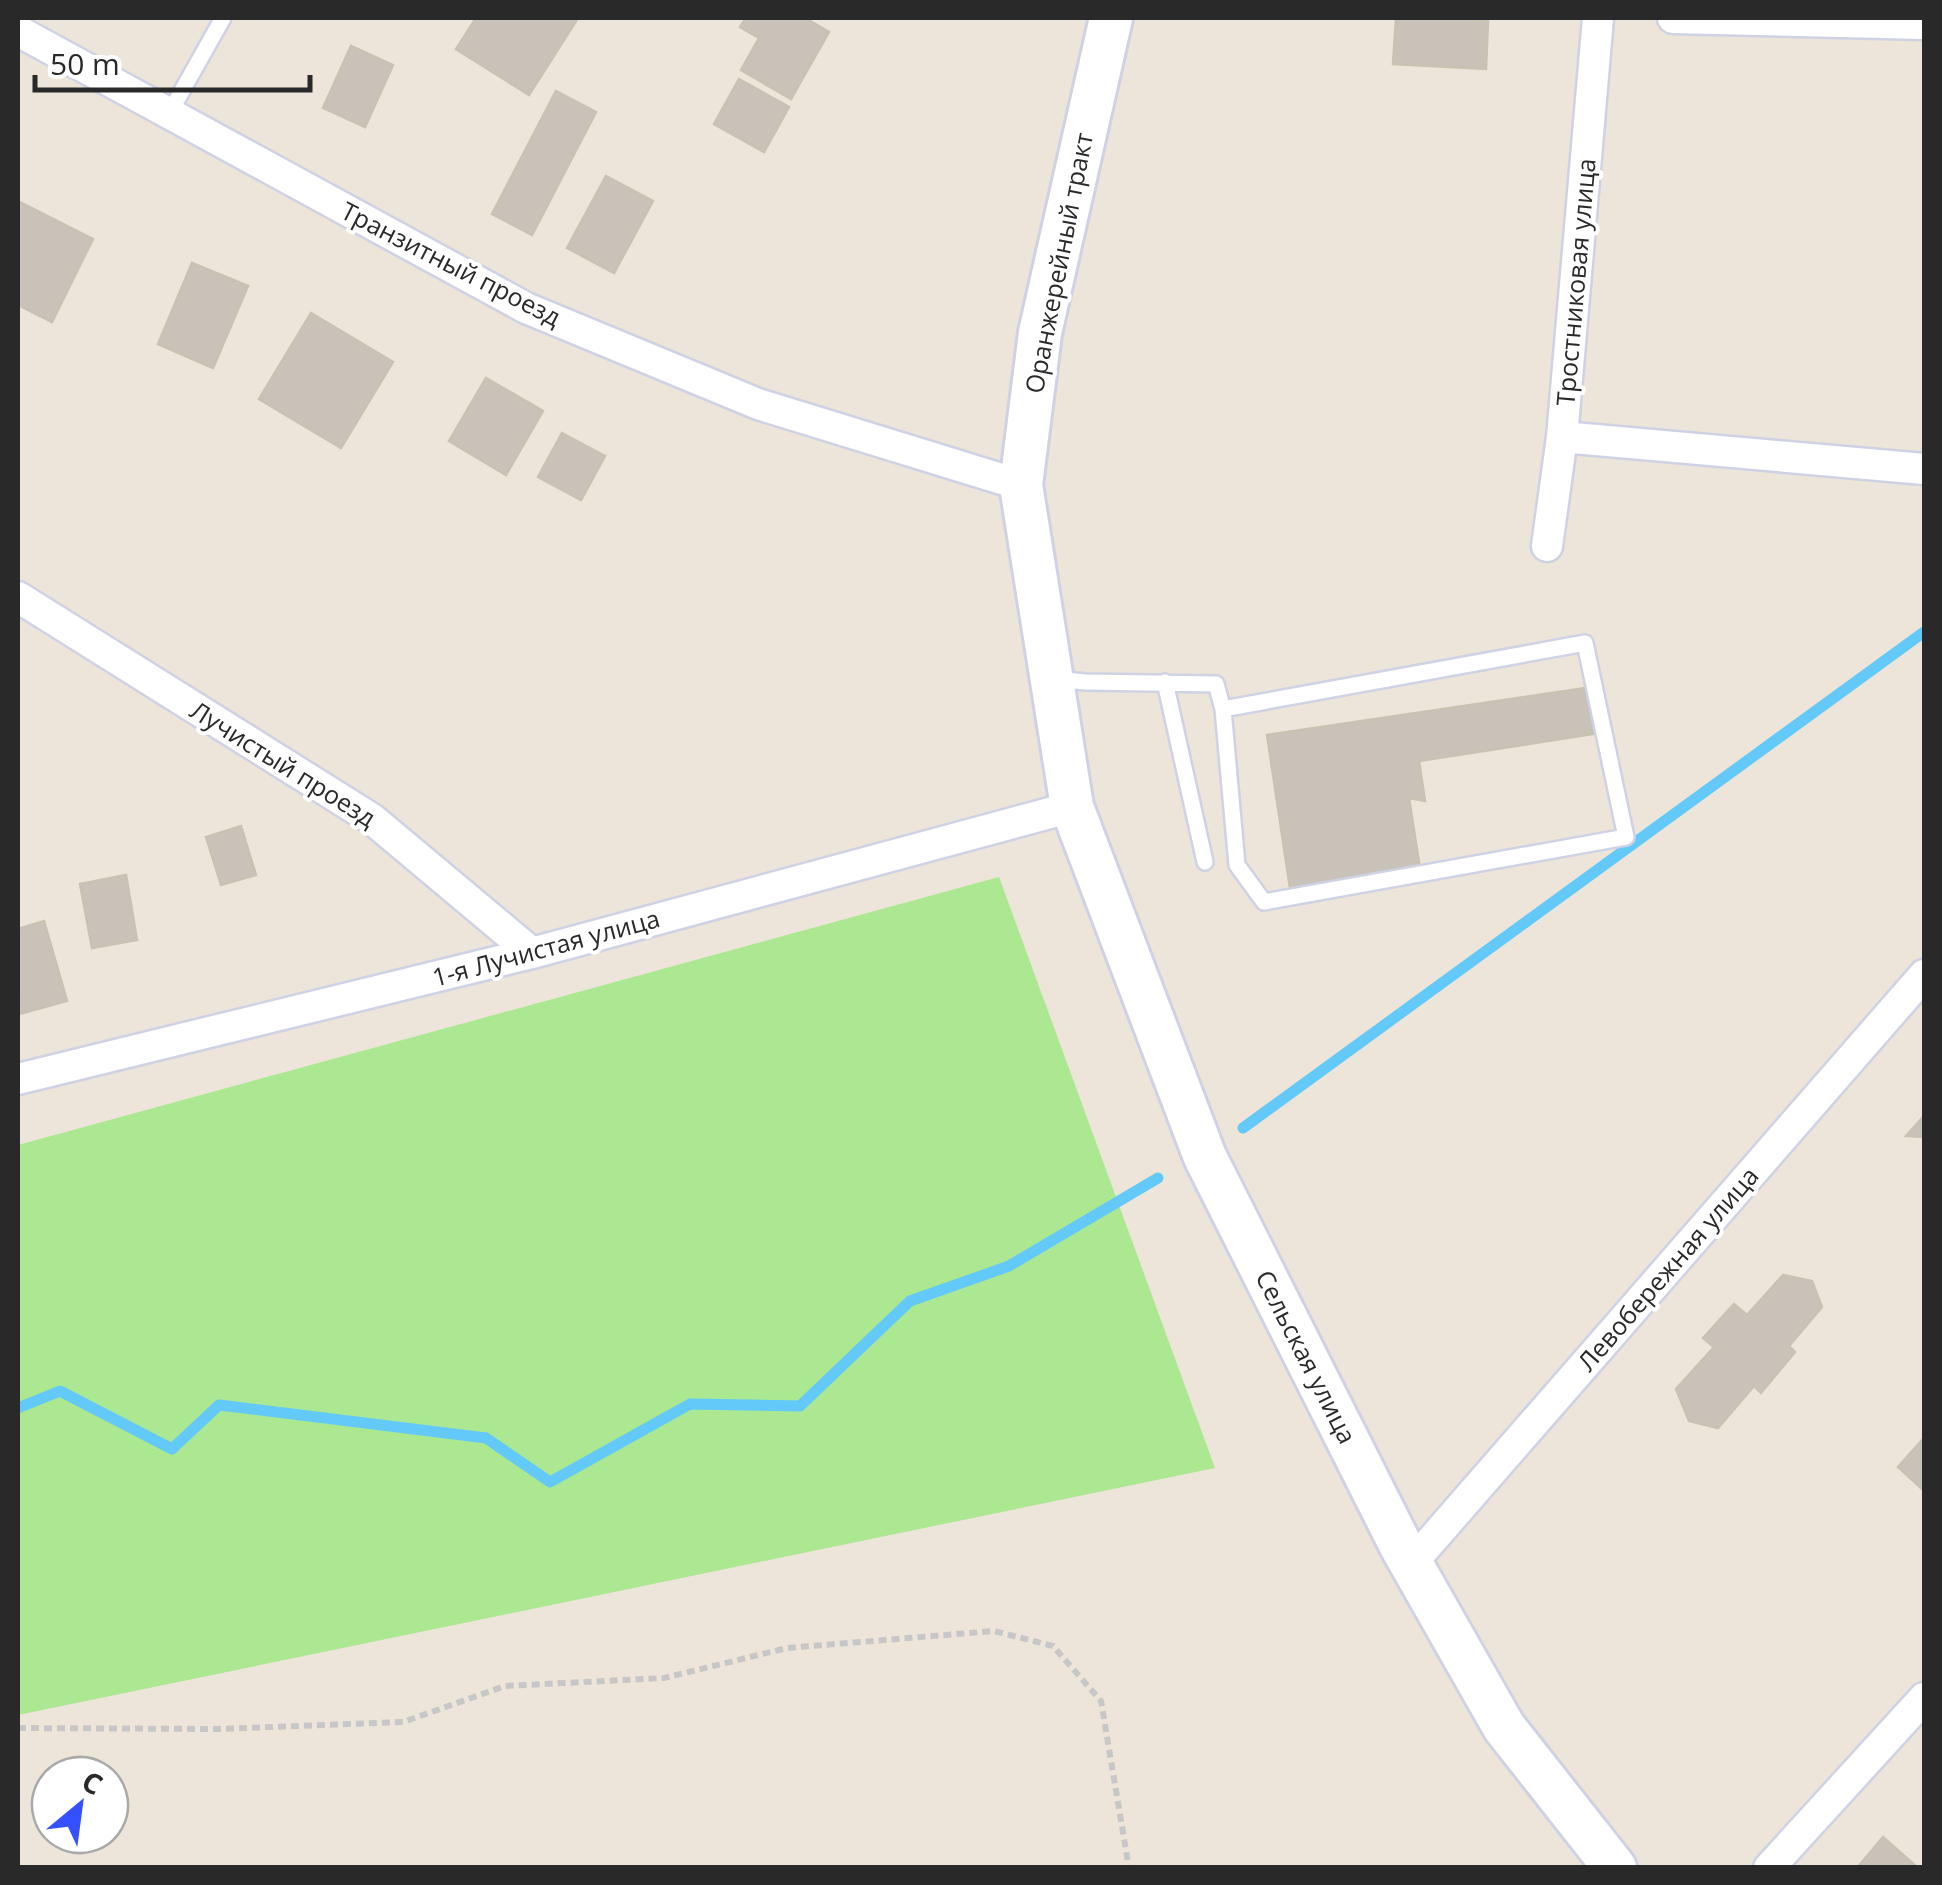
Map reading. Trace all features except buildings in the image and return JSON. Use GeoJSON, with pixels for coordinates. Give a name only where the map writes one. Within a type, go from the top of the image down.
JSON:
{"type":"FeatureCollection","features":[{"type":"Feature","properties":{"kind":"street","name":"Оранжерейный тракт"},"geometry":{"type":"LineString","coordinates":[[1072,807],[1021,484],[1040,333],[1111,18]]}},
{"type":"Feature","properties":{"kind":"street","name":"Тростниковая улица"},"geometry":{"type":"LineString","coordinates":[[1546,546],[1562,437],[1598,18]]}},
{"type":"Feature","properties":{"kind":"street"},"geometry":{"type":"LineString","coordinates":[[1673,18],[1924,24]]}},
{"type":"Feature","properties":{"kind":"street","name":"Транзитный проезд"},"geometry":{"type":"LineString","coordinates":[[18,31],[526,308],[758,404],[1021,484]]}},
{"type":"Feature","properties":{"kind":"street"},"geometry":{"type":"LineString","coordinates":[[1562,437],[1924,469]]}},
{"type":"Feature","properties":{"kind":"street","name":"Лучистый проезд"},"geometry":{"type":"LineString","coordinates":[[18,597],[372,819],[532,952]]}},
{"type":"Feature","properties":{"kind":"street","name":"1-я Лучистая улица"},"geometry":{"type":"LineString","coordinates":[[18,1079],[532,952],[1072,807]]}},
{"type":"Feature","properties":{"kind":"street","name":"Сельская улица"},"geometry":{"type":"LineString","coordinates":[[1072,807],[1204,1157],[1411,1564],[1504,1727],[1615,1868]]}},
{"type":"Feature","properties":{"kind":"street","name":"Левобережная улица"},"geometry":{"type":"LineString","coordinates":[[1411,1564],[1924,975]]}},
{"type":"Feature","properties":{"kind":"street"},"geometry":{"type":"LineString","coordinates":[[1769,1868],[1924,1698]]}},
{"type":"Feature","properties":{"kind":"lane"},"geometry":{"type":"LineString","coordinates":[[170,114],[223,18]]}},
{"type":"Feature","properties":{"kind":"lane"},"geometry":{"type":"LineString","coordinates":[[1052,678],[1216,684],[1223,709],[1237,865],[1264,902],[1626,837],[1585,643],[1223,709]]}},
{"type":"Feature","properties":{"kind":"lane"},"geometry":{"type":"LineString","coordinates":[[1165,682],[1205,862]]}},
{"type":"Feature","properties":{"kind":"path"},"geometry":{"type":"LineString","coordinates":[[18,1728],[219,1729],[403,1722],[504,1686],[664,1678],[787,1648],[994,1630],[1053,1646],[1101,1701],[1130,1868]]}},
{"type":"Feature","properties":{"kind":"green space"},"geometry":{"type":"Polygon","coordinates":[[[999,877],[1215,1468],[18,1715],[18,1145],[999,877]]]}},
{"type":"Feature","properties":{"kind":"waterway"},"geometry":{"type":"LineString","coordinates":[[1243,1128],[1924,632]]}},
{"type":"Feature","properties":{"kind":"waterway"},"geometry":{"type":"LineString","coordinates":[[18,1408],[60,1391],[172,1449],[219,1405],[486,1438],[550,1482],[690,1404],[800,1406],[910,1301],[1009,1266],[1158,1178]]}}]}
